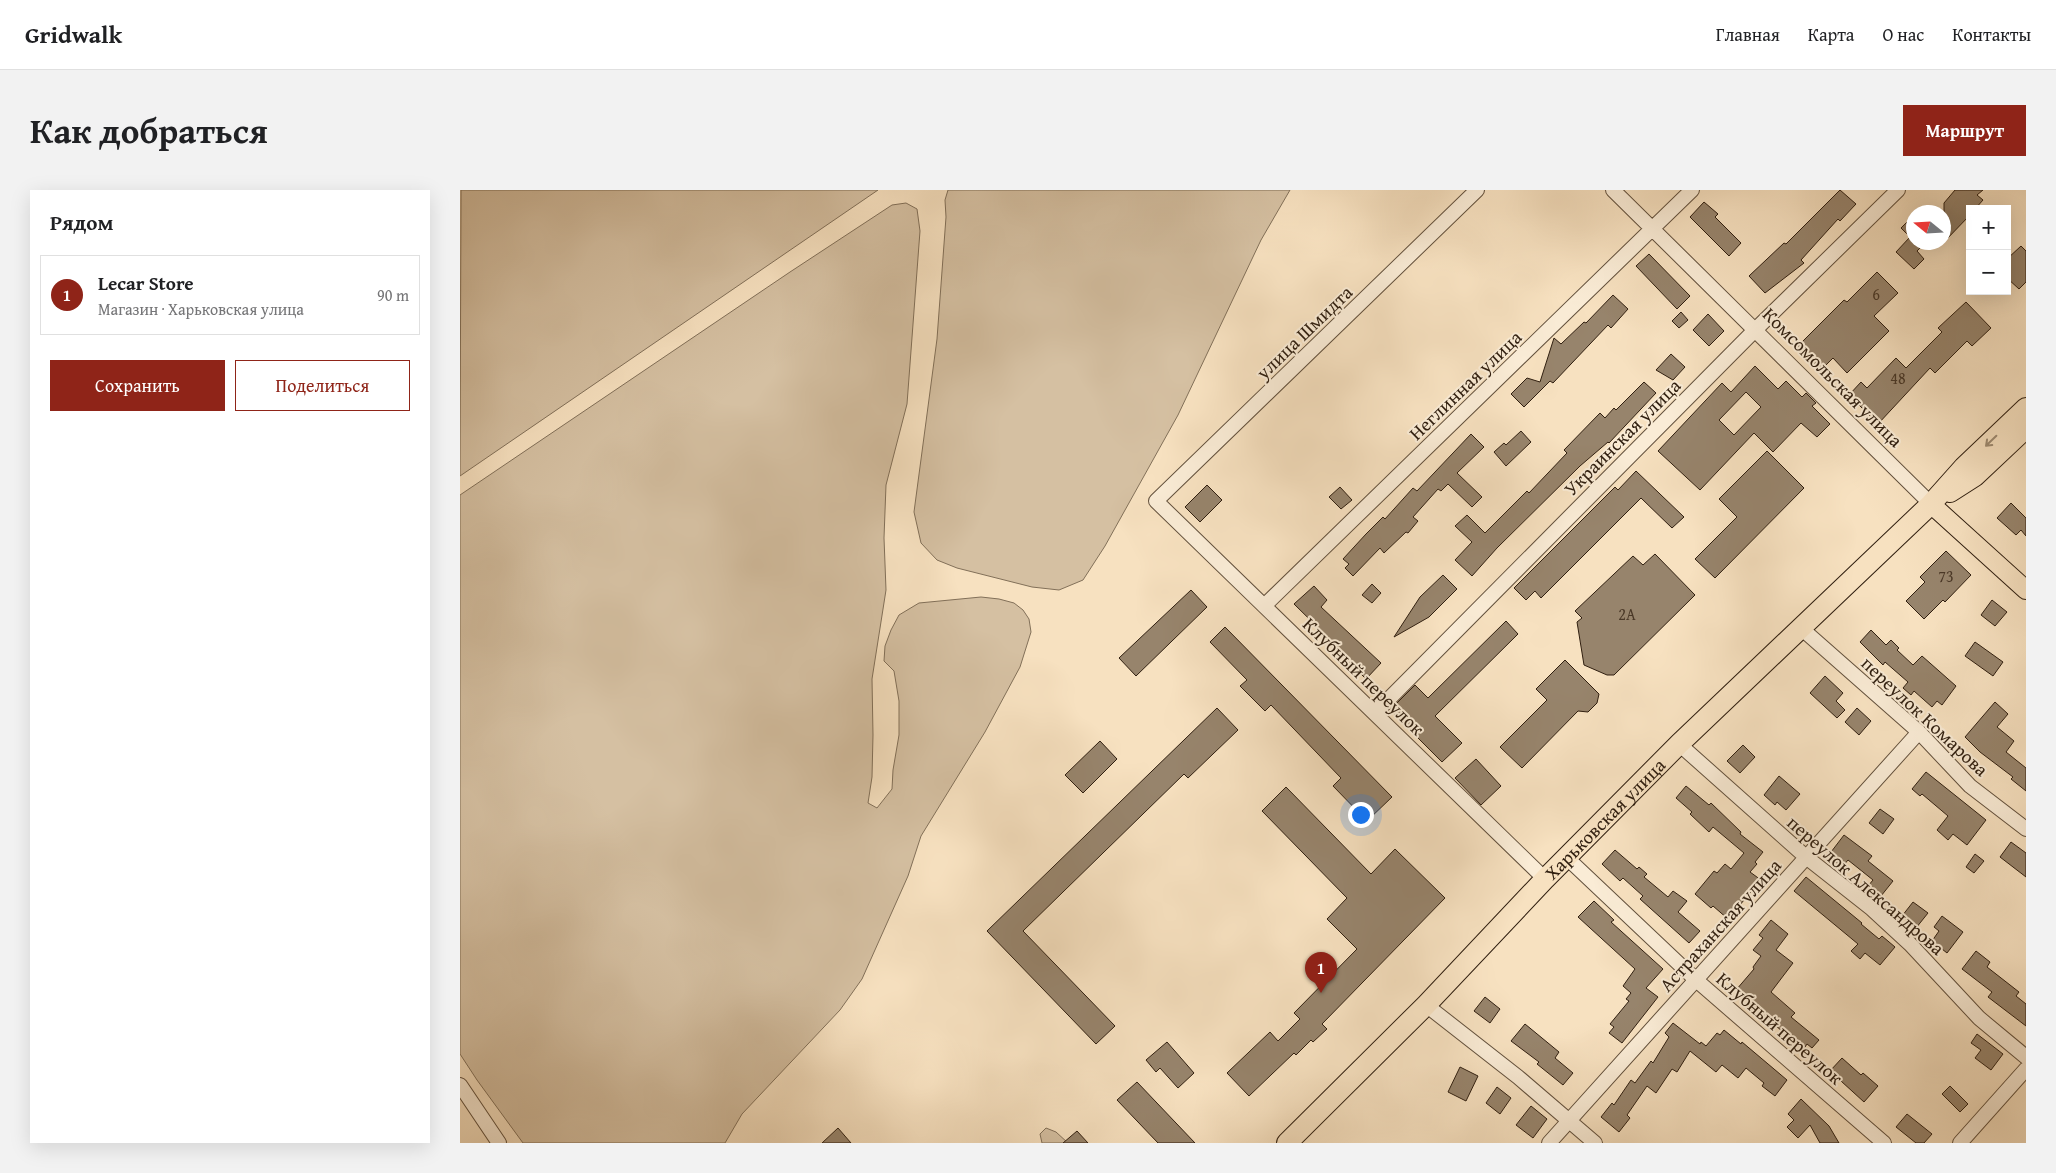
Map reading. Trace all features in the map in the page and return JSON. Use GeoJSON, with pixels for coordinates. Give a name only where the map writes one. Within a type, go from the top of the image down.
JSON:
{"type":"FeatureCollection","features":[{"type":"Feature","properties":{"kind":"highway","name":"Харьковская улица"},"geometry":{"type":"LineString","coordinates":[[1287,1143],[1426,1004],[1566,857],[1679,744],[1931,504],[1964,467],[2026,408]]}},
{"type":"Feature","properties":{"kind":"highway","name":"Харьковская улица"},"geometry":{"type":"LineString","coordinates":[[1931,504],[1975,476],[2026,428]]}},
{"type":"Feature","properties":{"kind":"main road","name":"Комсомольская улица"},"geometry":{"type":"LineString","coordinates":[[1931,504],[2026,590]]}},
{"type":"Feature","properties":{"kind":"street","name":"улица Шмидта"},"geometry":{"type":"LineString","coordinates":[[1156,501],[1477,190]]}},
{"type":"Feature","properties":{"kind":"street","name":"Комсомольская улица"},"geometry":{"type":"LineString","coordinates":[[1614,190],[1931,504]]}},
{"type":"Feature","properties":{"kind":"street","name":"Неглинная улица"},"geometry":{"type":"LineString","coordinates":[[1264,606],[1692,190]]}},
{"type":"Feature","properties":{"kind":"street","name":"Украинская улица"},"geometry":{"type":"LineString","coordinates":[[1375,713],[1755,330],[1898,190]]}},
{"type":"Feature","properties":{"kind":"street","name":"Клубный переулок"},"geometry":{"type":"LineString","coordinates":[[1156,501],[1545,879]]}},
{"type":"Feature","properties":{"kind":"street","name":"переулок Комарова"},"geometry":{"type":"LineString","coordinates":[[1801,628],[1919,732],[1970,786],[2026,829]]}},
{"type":"Feature","properties":{"kind":"street","name":"Астраханская улица"},"geometry":{"type":"LineString","coordinates":[[1549,1143],[1919,732]]}},
{"type":"Feature","properties":{"kind":"street","name":"переулок Александрова"},"geometry":{"type":"LineString","coordinates":[[1679,744],[1806,857],[1878,915],[1947,981],[1979,1018],[2026,1057]]}},
{"type":"Feature","properties":{"kind":"street","name":"Клубный переулок"},"geometry":{"type":"LineString","coordinates":[[1566,857],[1696,979],[1884,1143]]}},
{"type":"Feature","properties":{"kind":"street"},"geometry":{"type":"LineString","coordinates":[[1426,1004],[1518,1077],[1595,1143]]}},
{"type":"Feature","properties":{"kind":"street"},"geometry":{"type":"LineString","coordinates":[[1960,1143],[2026,1070]]}},
{"type":"Feature","properties":{"kind":"street"},"geometry":{"type":"LineString","coordinates":[[460,1085],[499,1143]]}},
{"type":"Feature","properties":{"kind":"shaded area"},"geometry":{"type":"Polygon","coordinates":[[[461,190],[878,190],[460,476],[461,190]]]}},
{"type":"Feature","properties":{"kind":"shaded area"},"geometry":{"type":"Polygon","coordinates":[[[948,190],[1290,190],[1261,240],[1178,415],[1105,546],[1083,580],[1059,590],[1032,587],[957,568],[937,560],[921,543],[914,512],[937,339],[946,217],[945,200],[948,190]]]}},
{"type":"Feature","properties":{"kind":"shaded area"},"geometry":{"type":"Polygon","coordinates":[[[906,203],[917,209],[920,231],[907,404],[886,485],[884,538],[886,590],[872,679],[872,777],[868,803],[877,808],[892,789],[899,735],[899,701],[894,671],[884,661],[885,646],[899,615],[919,603],[981,597],[1014,603],[1023,610],[1029,619],[1031,632],[1020,667],[985,732],[921,836],[908,876],[862,979],[840,1010],[742,1114],[725,1143],[523,1143],[460,1054],[460,495],[892,205],[906,203]]]}},
{"type":"Feature","properties":{"kind":"shaded area"},"geometry":{"type":"Polygon","coordinates":[[[1046,1128],[1056,1132],[1068,1143],[1042,1143],[1040,1134],[1046,1128]]]}},
{"type":"Feature","properties":{"kind":"building"},"geometry":{"type":"Polygon","coordinates":[[[1840,190],[1856,204],[1840,221],[1838,219],[1801,260],[1804,263],[1765,293],[1749,276],[1784,243],[1786,244],[1840,190]]]}},
{"type":"Feature","properties":{"kind":"building"},"geometry":{"type":"Polygon","coordinates":[[[1955,190],[1983,190],[1977,195],[1983,200],[1979,205],[1966,205],[1966,219],[1951,235],[1951,205],[1944,205],[1955,190]]]}},
{"type":"Feature","properties":{"kind":"building"},"geometry":{"type":"Polygon","coordinates":[[[1704,202],[1718,214],[1715,217],[1741,243],[1729,256],[1690,217],[1704,202]]]}},
{"type":"Feature","properties":{"kind":"building"},"geometry":{"type":"Polygon","coordinates":[[[1906,223],[1906,233],[1901,228],[1906,223]]]}},
{"type":"Feature","properties":{"kind":"building"},"geometry":{"type":"Polygon","coordinates":[[[1906,241],[1906,250],[1918,250],[1924,259],[1914,269],[1896,252],[1906,241]]]}},
{"type":"Feature","properties":{"kind":"building"},"geometry":{"type":"Polygon","coordinates":[[[2021,246],[2026,251],[2026,282],[2019,289],[2011,282],[2011,255],[2021,246]]]}},
{"type":"Feature","properties":{"kind":"building"},"geometry":{"type":"Polygon","coordinates":[[[1649,254],[1690,296],[1677,309],[1636,266],[1649,254]]]}},
{"type":"Feature","properties":{"kind":"building"},"geometry":{"type":"Polygon","coordinates":[[[1877,272],[1898,293],[1874,316],[1889,331],[1847,373],[1833,358],[1819,372],[1796,348],[1844,300],[1847,302],[1877,272]]]}},
{"type":"Feature","properties":{"kind":"building"},"geometry":{"type":"Polygon","coordinates":[[[1613,295],[1628,309],[1611,328],[1608,325],[1553,383],[1550,381],[1524,407],[1511,394],[1527,378],[1540,382],[1554,338],[1561,344],[1584,322],[1586,323],[1613,295]]]}},
{"type":"Feature","properties":{"kind":"building"},"geometry":{"type":"Polygon","coordinates":[[[1966,302],[1991,328],[1972,346],[1967,341],[1935,373],[1930,368],[1878,424],[1849,395],[1861,382],[1867,388],[1896,358],[1906,368],[1942,332],[1938,328],[1966,302]]]}},
{"type":"Feature","properties":{"kind":"building"},"geometry":{"type":"Polygon","coordinates":[[[1681,312],[1688,320],[1679,328],[1672,321],[1681,312]]]}},
{"type":"Feature","properties":{"kind":"building"},"geometry":{"type":"Polygon","coordinates":[[[1708,314],[1724,331],[1709,346],[1693,330],[1708,314]]]}},
{"type":"Feature","properties":{"kind":"building"},"geometry":{"type":"Polygon","coordinates":[[[1671,354],[1685,367],[1673,380],[1656,370],[1671,354]]]}},
{"type":"Feature","properties":{"kind":"building"},"geometry":{"type":"Polygon","coordinates":[[[1755,366],[1778,389],[1786,381],[1802,397],[1806,393],[1816,403],[1812,406],[1830,424],[1817,437],[1801,423],[1773,452],[1754,433],[1700,490],[1658,451],[1722,383],[1731,392],[1755,366]],[[1746,392],[1719,420],[1734,435],[1761,407],[1746,392]]]}},
{"type":"Feature","properties":{"kind":"building"},"geometry":{"type":"Polygon","coordinates":[[[1644,382],[1656,393],[1609,443],[1580,466],[1497,548],[1472,576],[1455,560],[1472,542],[1455,526],[1467,515],[1485,533],[1527,491],[1529,493],[1567,453],[1564,450],[1600,413],[1605,418],[1614,408],[1616,410],[1644,382]]]}},
{"type":"Feature","properties":{"kind":"building"},"geometry":{"type":"Polygon","coordinates":[[[1521,431],[1531,442],[1506,466],[1494,452],[1504,443],[1506,445],[1521,431]]]}},
{"type":"Feature","properties":{"kind":"building"},"geometry":{"type":"Polygon","coordinates":[[[1471,434],[1484,447],[1457,473],[1482,497],[1472,507],[1448,484],[1441,491],[1438,489],[1413,517],[1418,521],[1408,533],[1406,532],[1384,553],[1380,548],[1353,576],[1345,568],[1349,564],[1343,559],[1383,517],[1385,519],[1413,488],[1417,491],[1471,434]]]}},
{"type":"Feature","properties":{"kind":"building"},"geometry":{"type":"Polygon","coordinates":[[[1767,451],[1804,488],[1715,578],[1695,559],[1737,517],[1719,499],[1767,451]]]}},
{"type":"Feature","properties":{"kind":"building"},"geometry":{"type":"Polygon","coordinates":[[[1636,471],[1684,517],[1672,528],[1641,498],[1541,598],[1535,591],[1526,600],[1514,588],[1615,487],[1618,490],[1636,471]]]}},
{"type":"Feature","properties":{"kind":"building"},"geometry":{"type":"Polygon","coordinates":[[[1207,485],[1222,500],[1200,522],[1185,507],[1207,485]]]}},
{"type":"Feature","properties":{"kind":"building"},"geometry":{"type":"Polygon","coordinates":[[[1340,487],[1352,500],[1341,509],[1329,497],[1340,487]]]}},
{"type":"Feature","properties":{"kind":"building"},"geometry":{"type":"Polygon","coordinates":[[[2011,503],[2026,518],[2026,536],[2021,530],[2016,535],[1997,518],[2011,503]]]}},
{"type":"Feature","properties":{"kind":"building"},"geometry":{"type":"Polygon","coordinates":[[[1946,551],[1971,575],[1945,602],[1943,600],[1924,619],[1906,601],[1925,582],[1920,577],[1946,551]]]}},
{"type":"Feature","properties":{"kind":"building"},"geometry":{"type":"Polygon","coordinates":[[[1655,554],[1695,595],[1614,675],[1607,675],[1584,665],[1577,622],[1582,618],[1575,611],[1633,556],[1643,565],[1655,554]]]}},
{"type":"Feature","properties":{"kind":"building"},"geometry":{"type":"Polygon","coordinates":[[[1443,575],[1457,589],[1429,617],[1394,637],[1420,597],[1443,575]]]}},
{"type":"Feature","properties":{"kind":"building"},"geometry":{"type":"Polygon","coordinates":[[[1372,584],[1381,593],[1372,603],[1362,595],[1372,584]]]}},
{"type":"Feature","properties":{"kind":"building"},"geometry":{"type":"Polygon","coordinates":[[[1314,586],[1327,600],[1321,607],[1381,663],[1366,679],[1347,660],[1349,658],[1294,604],[1314,586]]]}},
{"type":"Feature","properties":{"kind":"building"},"geometry":{"type":"Polygon","coordinates":[[[1191,590],[1207,607],[1136,676],[1119,658],[1191,590]]]}},
{"type":"Feature","properties":{"kind":"building"},"geometry":{"type":"Polygon","coordinates":[[[1992,600],[2007,612],[1995,626],[1981,615],[1992,600]]]}},
{"type":"Feature","properties":{"kind":"building"},"geometry":{"type":"Polygon","coordinates":[[[1506,621],[1518,634],[1435,716],[1462,743],[1442,762],[1390,710],[1415,685],[1428,698],[1506,621]]]}},
{"type":"Feature","properties":{"kind":"building"},"geometry":{"type":"Polygon","coordinates":[[[1225,627],[1392,797],[1367,821],[1333,786],[1341,778],[1271,705],[1265,711],[1240,686],[1247,680],[1210,642],[1225,627]]]}},
{"type":"Feature","properties":{"kind":"building"},"geometry":{"type":"Polygon","coordinates":[[[1871,630],[1886,645],[1891,640],[1899,648],[1897,650],[1913,665],[1922,656],[1956,686],[1942,705],[1937,701],[1932,707],[1914,691],[1911,695],[1903,688],[1908,682],[1885,662],[1883,665],[1860,642],[1871,630]]]}},
{"type":"Feature","properties":{"kind":"building"},"geometry":{"type":"Polygon","coordinates":[[[1975,642],[2003,662],[1993,676],[1965,656],[1975,642]]]}},
{"type":"Feature","properties":{"kind":"building"},"geometry":{"type":"Polygon","coordinates":[[[1565,660],[1599,694],[1597,703],[1588,712],[1578,711],[1522,768],[1500,747],[1547,700],[1536,689],[1565,660]]]}},
{"type":"Feature","properties":{"kind":"building"},"geometry":{"type":"Polygon","coordinates":[[[1825,676],[1843,693],[1836,701],[1845,710],[1837,718],[1810,693],[1825,676]]]}},
{"type":"Feature","properties":{"kind":"building"},"geometry":{"type":"Polygon","coordinates":[[[1995,702],[2008,714],[1997,727],[2014,741],[2006,752],[2026,768],[2026,791],[2011,779],[2013,777],[1980,752],[1965,737],[1995,702]]]}},
{"type":"Feature","properties":{"kind":"building"},"geometry":{"type":"Polygon","coordinates":[[[1217,708],[1238,730],[1188,778],[1184,774],[1023,931],[1115,1026],[1096,1044],[987,931],[1217,708]]]}},
{"type":"Feature","properties":{"kind":"building"},"geometry":{"type":"Polygon","coordinates":[[[1857,708],[1871,721],[1859,735],[1845,722],[1857,708]]]}},
{"type":"Feature","properties":{"kind":"building"},"geometry":{"type":"Polygon","coordinates":[[[1100,741],[1117,759],[1083,793],[1065,775],[1100,741]]]}},
{"type":"Feature","properties":{"kind":"building"},"geometry":{"type":"Polygon","coordinates":[[[1743,745],[1755,757],[1740,773],[1727,761],[1743,745]]]}},
{"type":"Feature","properties":{"kind":"building"},"geometry":{"type":"Polygon","coordinates":[[[1476,759],[1501,786],[1481,805],[1455,778],[1476,759]]]}},
{"type":"Feature","properties":{"kind":"building"},"geometry":{"type":"Polygon","coordinates":[[[1926,772],[1986,820],[1967,845],[1953,834],[1948,840],[1937,830],[1948,816],[1922,794],[1920,796],[1912,789],[1926,772]]]}},
{"type":"Feature","properties":{"kind":"building"},"geometry":{"type":"Polygon","coordinates":[[[1779,776],[1800,794],[1786,810],[1777,802],[1775,805],[1764,795],[1779,776]]]}},
{"type":"Feature","properties":{"kind":"building"},"geometry":{"type":"Polygon","coordinates":[[[1686,786],[1709,805],[1711,803],[1741,832],[1740,834],[1763,852],[1755,862],[1757,864],[1750,872],[1761,880],[1728,919],[1695,894],[1714,871],[1717,873],[1725,864],[1731,869],[1744,853],[1713,827],[1709,832],[1690,814],[1692,812],[1676,798],[1686,786]]]}},
{"type":"Feature","properties":{"kind":"building"},"geometry":{"type":"Polygon","coordinates":[[[1286,787],[1371,874],[1395,849],[1445,898],[1322,1024],[1327,1029],[1313,1042],[1311,1040],[1296,1055],[1294,1053],[1249,1096],[1227,1073],[1270,1032],[1278,1041],[1300,1019],[1294,1013],[1357,949],[1327,919],[1347,898],[1262,811],[1286,787]]]}},
{"type":"Feature","properties":{"kind":"building"},"geometry":{"type":"Polygon","coordinates":[[[1880,809],[1894,819],[1883,834],[1869,823],[1880,809]]]}},
{"type":"Feature","properties":{"kind":"building"},"geometry":{"type":"Polygon","coordinates":[[[1844,835],[1872,856],[1868,861],[1893,881],[1881,896],[1868,886],[1873,880],[1848,860],[1842,867],[1828,856],[1844,835]]]}},
{"type":"Feature","properties":{"kind":"building"},"geometry":{"type":"Polygon","coordinates":[[[2011,842],[2026,853],[2026,877],[2000,857],[2011,842]]]}},
{"type":"Feature","properties":{"kind":"building"},"geometry":{"type":"Polygon","coordinates":[[[1615,850],[1637,869],[1639,867],[1647,874],[1644,877],[1668,897],[1673,891],[1687,901],[1678,912],[1700,931],[1689,943],[1640,899],[1643,896],[1623,878],[1620,881],[1602,864],[1615,850]]]}},
{"type":"Feature","properties":{"kind":"building"},"geometry":{"type":"Polygon","coordinates":[[[1975,854],[1984,861],[1974,873],[1966,867],[1975,854]]]}},
{"type":"Feature","properties":{"kind":"building"},"geometry":{"type":"Polygon","coordinates":[[[1806,877],[1879,939],[1882,936],[1895,947],[1880,965],[1865,953],[1860,959],[1851,951],[1858,944],[1794,891],[1806,877]]]}},
{"type":"Feature","properties":{"kind":"building"},"geometry":{"type":"Polygon","coordinates":[[[1594,901],[1614,920],[1611,922],[1663,969],[1646,988],[1658,997],[1622,1043],[1609,1033],[1614,1027],[1610,1024],[1629,1001],[1626,999],[1631,993],[1623,986],[1635,969],[1578,917],[1594,901]]]}},
{"type":"Feature","properties":{"kind":"building"},"geometry":{"type":"Polygon","coordinates":[[[1913,902],[1928,913],[1916,928],[1902,916],[1913,902]]]}},
{"type":"Feature","properties":{"kind":"building"},"geometry":{"type":"Polygon","coordinates":[[[1942,916],[1963,932],[1947,953],[1932,941],[1939,931],[1934,927],[1942,916]]]}},
{"type":"Feature","properties":{"kind":"building"},"geometry":{"type":"Polygon","coordinates":[[[1771,920],[1788,934],[1776,950],[1793,963],[1771,992],[1795,1013],[1791,1017],[1819,1040],[1812,1048],[1807,1044],[1803,1050],[1736,990],[1754,969],[1753,967],[1761,956],[1753,950],[1763,938],[1759,935],[1771,920]]]}},
{"type":"Feature","properties":{"kind":"building"},"geometry":{"type":"Polygon","coordinates":[[[1976,951],[1990,962],[1987,967],[2019,992],[2016,996],[2026,1004],[2026,1026],[1988,997],[1992,992],[1962,969],[1976,951]]]}},
{"type":"Feature","properties":{"kind":"building"},"geometry":{"type":"Polygon","coordinates":[[[1485,997],[1500,1009],[1490,1023],[1474,1011],[1485,997]]]}},
{"type":"Feature","properties":{"kind":"building"},"geometry":{"type":"Polygon","coordinates":[[[1673,1023],[1700,1044],[1701,1042],[1706,1046],[1717,1033],[1720,1035],[1724,1030],[1741,1044],[1742,1042],[1787,1080],[1775,1096],[1762,1086],[1764,1083],[1746,1068],[1738,1078],[1722,1065],[1716,1072],[1690,1051],[1677,1072],[1672,1069],[1656,1093],[1647,1086],[1627,1115],[1630,1118],[1619,1132],[1601,1117],[1612,1103],[1614,1105],[1631,1080],[1635,1083],[1651,1061],[1653,1063],[1669,1037],[1665,1033],[1673,1023]]]}},
{"type":"Feature","properties":{"kind":"building"},"geometry":{"type":"Polygon","coordinates":[[[1525,1024],[1559,1052],[1555,1058],[1573,1073],[1563,1085],[1537,1064],[1539,1062],[1511,1041],[1525,1024]]]}},
{"type":"Feature","properties":{"kind":"building"},"geometry":{"type":"Polygon","coordinates":[[[1977,1034],[2003,1054],[1991,1070],[1975,1058],[1981,1050],[1971,1043],[1977,1034]]]}},
{"type":"Feature","properties":{"kind":"building"},"geometry":{"type":"Polygon","coordinates":[[[1167,1042],[1194,1073],[1178,1088],[1160,1068],[1156,1072],[1146,1060],[1167,1042]]]}},
{"type":"Feature","properties":{"kind":"building"},"geometry":{"type":"Polygon","coordinates":[[[1842,1058],[1861,1075],[1863,1073],[1878,1086],[1864,1102],[1830,1071],[1842,1058]]]}},
{"type":"Feature","properties":{"kind":"building"},"geometry":{"type":"Polygon","coordinates":[[[1460,1067],[1478,1076],[1466,1101],[1448,1092],[1460,1067]]]}},
{"type":"Feature","properties":{"kind":"building"},"geometry":{"type":"Polygon","coordinates":[[[1137,1082],[1195,1143],[1158,1143],[1117,1100],[1137,1082]]]}},
{"type":"Feature","properties":{"kind":"building"},"geometry":{"type":"Polygon","coordinates":[[[1950,1086],[1968,1104],[1960,1112],[1942,1094],[1950,1086]]]}},
{"type":"Feature","properties":{"kind":"building"},"geometry":{"type":"Polygon","coordinates":[[[1497,1087],[1511,1098],[1500,1114],[1486,1103],[1497,1087]]]}},
{"type":"Feature","properties":{"kind":"building"},"geometry":{"type":"Polygon","coordinates":[[[1801,1099],[1829,1126],[1839,1143],[1820,1143],[1810,1125],[1798,1138],[1787,1127],[1794,1120],[1788,1114],[1801,1099]]]}},
{"type":"Feature","properties":{"kind":"building"},"geometry":{"type":"Polygon","coordinates":[[[1531,1106],[1547,1119],[1533,1138],[1516,1125],[1531,1106]]]}},
{"type":"Feature","properties":{"kind":"building"},"geometry":{"type":"Polygon","coordinates":[[[1907,1114],[1932,1134],[1924,1143],[1916,1143],[1896,1127],[1907,1114]]]}},
{"type":"Feature","properties":{"kind":"building"},"geometry":{"type":"Polygon","coordinates":[[[838,1128],[851,1143],[822,1143],[838,1128]]]}},
{"type":"Feature","properties":{"kind":"building"},"geometry":{"type":"Polygon","coordinates":[[[1077,1131],[1088,1143],[1063,1143],[1077,1131]]]}},
{"type":"Feature","properties":{"kind":"place","name":"Lecar Store"},"geometry":{"type":"Point","coordinates":[1321,993]}}]}
